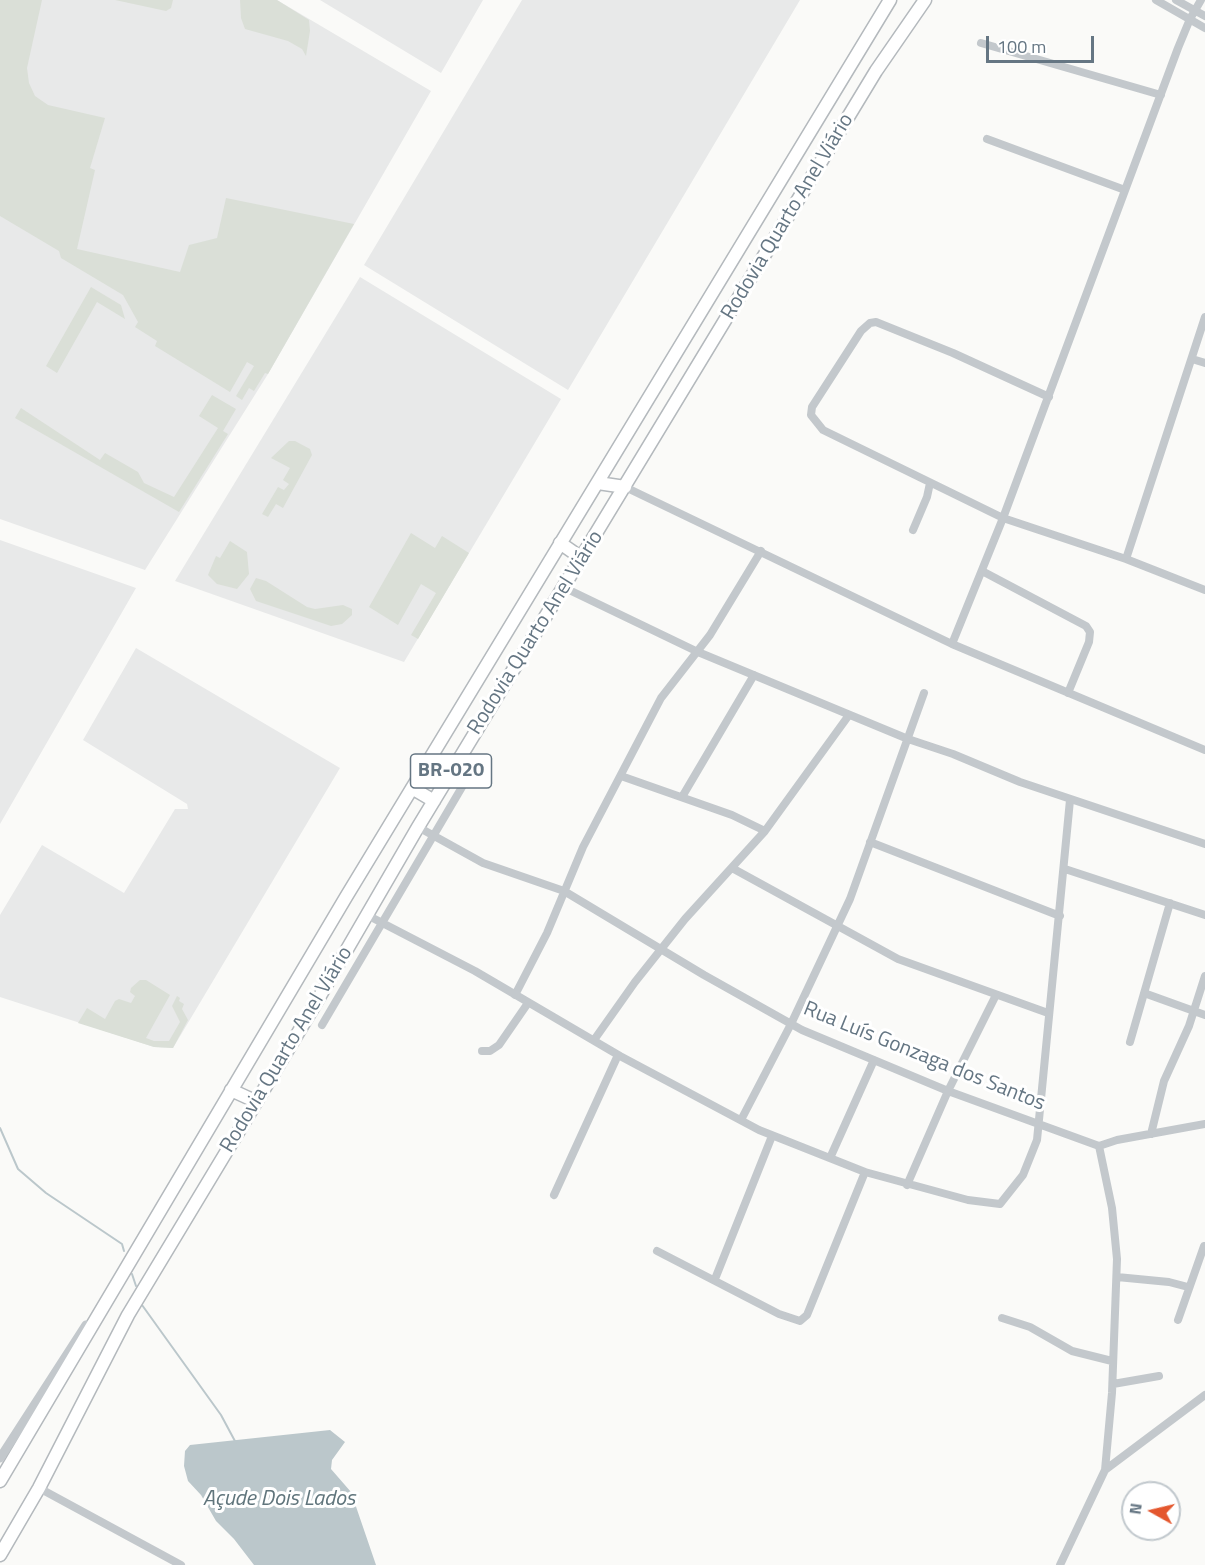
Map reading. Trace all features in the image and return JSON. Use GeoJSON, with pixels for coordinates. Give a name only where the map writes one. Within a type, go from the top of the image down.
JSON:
{"type":"FeatureCollection","features":[{"type":"Feature","properties":{"kind":"highway","name":"Rodovia Quarto Anel Viário"},"geometry":{"type":"LineString","coordinates":[[0,1480],[412,788],[890,0]]}},
{"type":"Feature","properties":{"kind":"highway","name":"Rodovia Quarto Anel Viário"},"geometry":{"type":"LineString","coordinates":[[0,1555],[39,1488],[128,1315],[255,1101],[418,827],[583,559],[876,71],[925,0]]}},
{"type":"Feature","properties":{"kind":"highway"},"geometry":{"type":"LineString","coordinates":[[598,483],[625,487]]}},
{"type":"Feature","properties":{"kind":"highway"},"geometry":{"type":"LineString","coordinates":[[560,543],[583,559]]}},
{"type":"Feature","properties":{"kind":"highway"},"geometry":{"type":"LineString","coordinates":[[412,788],[434,801]]}},
{"type":"Feature","properties":{"kind":"highway"},"geometry":{"type":"LineString","coordinates":[[231,1090],[255,1101]]}},
{"type":"Feature","properties":{"kind":"street"},"geometry":{"type":"LineString","coordinates":[[1156,0],[1205,28]]}},
{"type":"Feature","properties":{"kind":"street"},"geometry":{"type":"LineString","coordinates":[[1176,0],[1205,16]]}},
{"type":"Feature","properties":{"kind":"street"},"geometry":{"type":"LineString","coordinates":[[952,644],[1003,518],[1190,19],[1201,0]]}},
{"type":"Feature","properties":{"kind":"street"},"geometry":{"type":"LineString","coordinates":[[981,43],[1161,95]]}},
{"type":"Feature","properties":{"kind":"street"},"geometry":{"type":"LineString","coordinates":[[987,139],[1125,190]]}},
{"type":"Feature","properties":{"kind":"street"},"geometry":{"type":"LineString","coordinates":[[1126,559],[1205,317]]}},
{"type":"Feature","properties":{"kind":"street"},"geometry":{"type":"LineString","coordinates":[[1049,397],[876,322],[866,326],[812,407],[813,420],[823,430],[1003,518],[1126,559],[1205,590]]}},
{"type":"Feature","properties":{"kind":"street"},"geometry":{"type":"LineString","coordinates":[[1192,359],[1205,363]]}},
{"type":"Feature","properties":{"kind":"street"},"geometry":{"type":"LineString","coordinates":[[913,530],[927,497],[930,483]]}},
{"type":"Feature","properties":{"kind":"street"},"geometry":{"type":"LineString","coordinates":[[625,487],[952,644],[1204,749],[1205,738]]}},
{"type":"Feature","properties":{"kind":"street"},"geometry":{"type":"LineString","coordinates":[[515,995],[547,933],[583,847],[661,698],[698,652],[727,609],[761,551]]}},
{"type":"Feature","properties":{"kind":"street"},"geometry":{"type":"LineString","coordinates":[[982,571],[1086,626],[1090,632],[1089,642],[1068,693]]}},
{"type":"Feature","properties":{"kind":"street"},"geometry":{"type":"LineString","coordinates":[[565,588],[698,652],[908,739],[1070,800],[1205,844]]}},
{"type":"Feature","properties":{"kind":"street"},"geometry":{"type":"LineString","coordinates":[[682,797],[754,675]]}},
{"type":"Feature","properties":{"kind":"street"},"geometry":{"type":"LineString","coordinates":[[741,1120],[791,1024],[837,927],[924,693]]}},
{"type":"Feature","properties":{"kind":"street"},"geometry":{"type":"LineString","coordinates":[[594,1040],[661,948],[765,831],[849,715]]}},
{"type":"Feature","properties":{"kind":"street"},"geometry":{"type":"LineString","coordinates":[[322,1025],[475,765]]}},
{"type":"Feature","properties":{"kind":"street"},"geometry":{"type":"LineString","coordinates":[[621,776],[744,819],[765,831]]}},
{"type":"Feature","properties":{"kind":"street"},"geometry":{"type":"LineString","coordinates":[[367,915],[515,995],[618,1055],[772,1136],[865,1172],[907,1185],[982,1203],[1000,1204],[1019,1182],[1034,1154],[1065,869],[1070,800]]}},
{"type":"Feature","properties":{"kind":"street","name":"Rua Luís Gonzaga dos Santos"},"geometry":{"type":"LineString","coordinates":[[418,827],[432,837],[483,863],[564,891],[791,1024],[948,1091],[1099,1146]]}},
{"type":"Feature","properties":{"kind":"street"},"geometry":{"type":"LineString","coordinates":[[870,842],[1060,916]]}},
{"type":"Feature","properties":{"kind":"street"},"geometry":{"type":"LineString","coordinates":[[732,868],[898,959],[1048,1013]]}},
{"type":"Feature","properties":{"kind":"street"},"geometry":{"type":"LineString","coordinates":[[1065,869],[1205,915]]}},
{"type":"Feature","properties":{"kind":"street"},"geometry":{"type":"LineString","coordinates":[[1130,1042],[1170,903]]}},
{"type":"Feature","properties":{"kind":"street"},"geometry":{"type":"LineString","coordinates":[[1151,1134],[1164,1081],[1195,1011],[1205,976]]}},
{"type":"Feature","properties":{"kind":"street"},"geometry":{"type":"LineString","coordinates":[[1144,993],[1205,1015]]}},
{"type":"Feature","properties":{"kind":"street"},"geometry":{"type":"LineString","coordinates":[[907,1185],[948,1091],[996,995]]}},
{"type":"Feature","properties":{"kind":"street"},"geometry":{"type":"LineString","coordinates":[[482,1051],[490,1051],[498,1045],[528,1003]]}},
{"type":"Feature","properties":{"kind":"street"},"geometry":{"type":"LineString","coordinates":[[554,1195],[618,1055]]}},
{"type":"Feature","properties":{"kind":"street"},"geometry":{"type":"LineString","coordinates":[[830,1158],[874,1060]]}},
{"type":"Feature","properties":{"kind":"street"},"geometry":{"type":"LineString","coordinates":[[1060,1565],[1105,1470],[1113,1384],[1112,1361],[1117,1277],[1112,1208],[1099,1146],[1117,1140],[1205,1124]]}},
{"type":"Feature","properties":{"kind":"street"},"geometry":{"type":"LineString","coordinates":[[715,1279],[772,1136]]}},
{"type":"Feature","properties":{"kind":"street"},"geometry":{"type":"LineString","coordinates":[[657,1251],[715,1279],[786,1318],[796,1321],[805,1319],[865,1172]]}},
{"type":"Feature","properties":{"kind":"street"},"geometry":{"type":"LineString","coordinates":[[1178,1320],[1204,1246]]}},
{"type":"Feature","properties":{"kind":"street"},"geometry":{"type":"LineString","coordinates":[[0,1458],[134,1254]]}},
{"type":"Feature","properties":{"kind":"street"},"geometry":{"type":"LineString","coordinates":[[1117,1277],[1161,1281],[1188,1287]]}},
{"type":"Feature","properties":{"kind":"street"},"geometry":{"type":"LineString","coordinates":[[1002,1318],[1029,1327],[1072,1351],[1112,1361]]}},
{"type":"Feature","properties":{"kind":"street"},"geometry":{"type":"LineString","coordinates":[[1113,1384],[1159,1376]]}},
{"type":"Feature","properties":{"kind":"street"},"geometry":{"type":"LineString","coordinates":[[1105,1470],[1205,1395]]}},
{"type":"Feature","properties":{"kind":"street"},"geometry":{"type":"LineString","coordinates":[[39,1488],[181,1565]]}},
{"type":"Feature","properties":{"kind":"shaded area"},"geometry":{"type":"Polygon","coordinates":[[[0,0],[277,0],[431,91],[268,374],[145,570],[0,519],[0,0]]]}},
{"type":"Feature","properties":{"kind":"shaded area"},"geometry":{"type":"Polygon","coordinates":[[[0,0],[42,0],[27,68],[29,83],[35,96],[48,105],[105,118],[90,168],[95,170],[77,249],[180,272],[189,245],[217,238],[226,198],[354,224],[268,374],[265,373],[254,391],[249,388],[242,400],[236,396],[254,366],[247,362],[230,392],[155,346],[157,341],[135,327],[138,322],[123,295],[61,258],[59,251],[0,216],[0,0]]]}},
{"type":"Feature","properties":{"kind":"shaded area"},"geometry":{"type":"Polygon","coordinates":[[[115,0],[173,0],[171,8],[166,11],[115,0]]]}},
{"type":"Feature","properties":{"kind":"shaded area"},"geometry":{"type":"Polygon","coordinates":[[[240,0],[277,0],[309,20],[310,31],[306,56],[302,49],[288,41],[245,29],[241,18],[240,0]]]}},
{"type":"Feature","properties":{"kind":"shaded area"},"geometry":{"type":"Polygon","coordinates":[[[320,0],[483,0],[441,73],[320,0]]]}},
{"type":"Feature","properties":{"kind":"shaded area"},"geometry":{"type":"Polygon","coordinates":[[[522,0],[800,0],[568,390],[364,265],[522,0]]]}},
{"type":"Feature","properties":{"kind":"shaded area"},"geometry":{"type":"Polygon","coordinates":[[[360,277],[561,399],[404,662],[175,581],[360,277]]]}},
{"type":"Feature","properties":{"kind":"shaded area"},"geometry":{"type":"Polygon","coordinates":[[[91,287],[121,305],[125,319],[97,302],[57,373],[46,366],[91,287]]]}},
{"type":"Feature","properties":{"kind":"shaded area"},"geometry":{"type":"Polygon","coordinates":[[[212,395],[236,409],[223,431],[228,434],[179,512],[15,418],[21,408],[100,460],[105,453],[138,472],[144,483],[174,497],[218,428],[199,416],[212,395]]]}},
{"type":"Feature","properties":{"kind":"shaded area"},"geometry":{"type":"Polygon","coordinates":[[[289,441],[295,441],[310,449],[312,455],[283,508],[276,504],[268,517],[262,514],[278,487],[284,490],[289,484],[283,480],[290,468],[271,458],[289,441]]]}},
{"type":"Feature","properties":{"kind":"shaded area"},"geometry":{"type":"Polygon","coordinates":[[[411,533],[435,548],[442,536],[469,553],[418,639],[411,635],[436,593],[421,584],[398,625],[369,607],[411,533]]]}},
{"type":"Feature","properties":{"kind":"shaded area"},"geometry":{"type":"Polygon","coordinates":[[[0,540],[136,588],[0,824],[0,540]]]}},
{"type":"Feature","properties":{"kind":"shaded area"},"geometry":{"type":"Polygon","coordinates":[[[230,541],[247,552],[249,574],[237,589],[217,584],[208,575],[216,556],[220,558],[230,541]]]}},
{"type":"Feature","properties":{"kind":"shaded area"},"geometry":{"type":"Polygon","coordinates":[[[256,578],[266,581],[307,607],[315,609],[343,605],[352,609],[352,615],[342,624],[331,626],[256,601],[250,589],[256,578]]]}},
{"type":"Feature","properties":{"kind":"shaded area"},"geometry":{"type":"Polygon","coordinates":[[[136,648],[340,768],[173,1048],[154,1047],[0,997],[0,915],[42,845],[124,893],[175,809],[188,809],[187,804],[83,740],[136,648]]]}},
{"type":"Feature","properties":{"kind":"shaded area"},"geometry":{"type":"Polygon","coordinates":[[[140,980],[146,980],[170,995],[146,1038],[154,1041],[169,1041],[180,1022],[172,1006],[177,996],[184,1004],[182,1009],[188,1020],[173,1048],[154,1047],[78,1023],[87,1008],[105,1019],[115,1001],[119,999],[131,1003],[135,996],[130,992],[131,988],[140,980]]]}},
{"type":"Feature","properties":{"kind":"water","name":"Açude Dois Lados"},"geometry":{"type":"Polygon","coordinates":[[[330,1430],[345,1442],[332,1460],[331,1469],[351,1492],[376,1565],[254,1565],[234,1539],[216,1521],[201,1495],[188,1481],[184,1466],[185,1451],[190,1445],[330,1430]]]}},
{"type":"Feature","properties":{"kind":"waterway"},"geometry":{"type":"LineString","coordinates":[[0,1128],[18,1169],[46,1193],[122,1244],[124,1251]]}},
{"type":"Feature","properties":{"kind":"waterway"},"geometry":{"type":"LineString","coordinates":[[132,1274],[136,1286]]}},
{"type":"Feature","properties":{"kind":"waterway"},"geometry":{"type":"LineString","coordinates":[[142,1305],[221,1415],[236,1443]]}}]}
